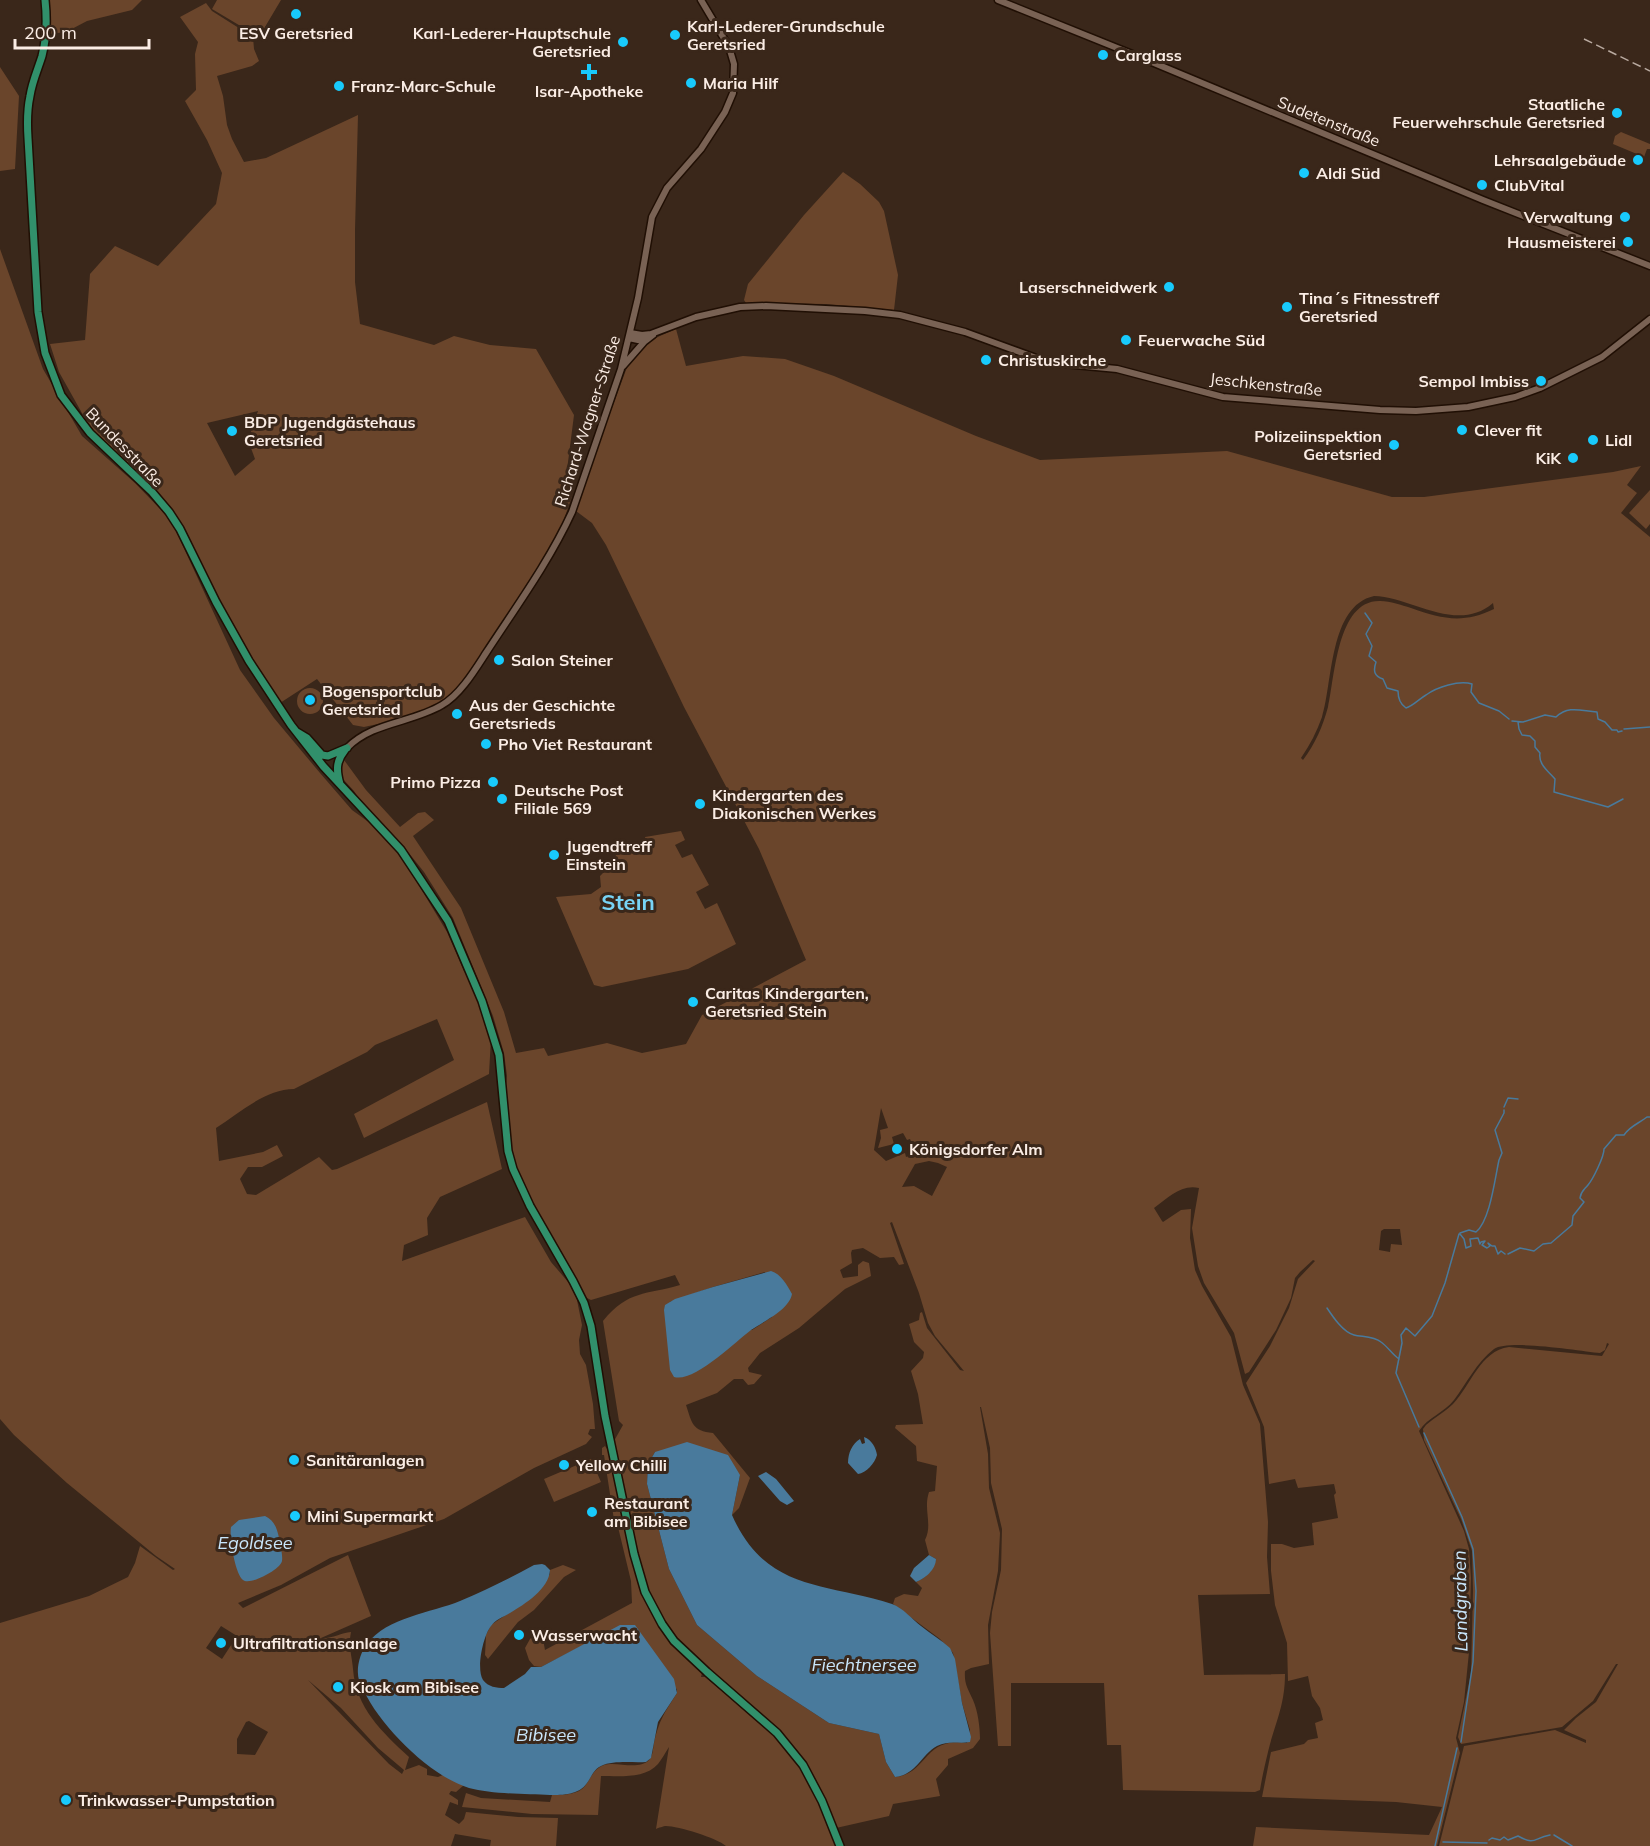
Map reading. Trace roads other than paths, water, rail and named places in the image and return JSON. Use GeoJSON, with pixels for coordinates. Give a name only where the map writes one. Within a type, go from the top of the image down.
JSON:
{"type":"FeatureCollection","features":[{"type":"Feature","properties":{"kind":"main road","name":"Bundesstraße"},"geometry":{"type":"LineString","coordinates":[[45,0],[46,37],[30,94],[27,114],[38,312],[45,353],[62,395],[90,433],[152,492],[180,529],[216,602],[249,661],[296,731],[323,766],[401,850],[435,900],[459,944],[482,1001],[500,1055],[508,1151],[513,1169],[530,1206],[584,1303],[591,1326],[605,1416],[634,1554],[641,1581],[652,1608],[674,1641],[777,1733],[802,1766],[822,1801],[840,1846]]}},
{"type":"Feature","properties":{"kind":"main road"},"geometry":{"type":"LineString","coordinates":[[296,731],[322,755],[328,756],[347,748]]}},
{"type":"Feature","properties":{"kind":"main road"},"geometry":{"type":"LineString","coordinates":[[323,766],[347,748]]}},
{"type":"Feature","properties":{"kind":"main road"},"geometry":{"type":"LineString","coordinates":[[341,786],[337,774],[337,763],[347,748]]}},
{"type":"Feature","properties":{"kind":"street","name":"Richard-Wagner-Straße"},"geometry":{"type":"LineString","coordinates":[[347,748],[358,739],[385,726],[444,705],[476,669],[503,630],[562,533],[572,512],[621,369],[638,298],[652,217],[667,188],[701,149],[725,112],[733,93],[734,64],[729,47],[700,0]]}},
{"type":"Feature","properties":{"kind":"street","name":"Sudetenstraße"},"geometry":{"type":"LineString","coordinates":[[998,0],[1483,200],[1650,266]]}},
{"type":"Feature","properties":{"kind":"street","name":"Jeschkenstraße"},"geometry":{"type":"LineString","coordinates":[[629,335],[655,333],[696,317],[740,307],[766,306],[865,311],[900,315],[965,332],[1039,359],[1118,369],[1223,396],[1416,411],[1468,407],[1515,397],[1539,388],[1602,357],[1650,319]]}},
{"type":"Feature","properties":{"kind":"street","name":"Jeschkenstraße"},"geometry":{"type":"LineString","coordinates":[[621,369],[655,333]]}},
{"type":"Feature","properties":{"kind":"street"},"geometry":{"type":"LineString","coordinates":[[629,335],[641,340],[647,339]]}},
{"type":"Feature","properties":{"kind":"water"},"geometry":{"type":"Polygon","coordinates":[[[771,1271],[781,1277],[792,1294],[786,1305],[703,1368],[692,1374],[674,1377],[670,1370],[665,1305],[675,1299],[771,1271]]]}},
{"type":"Feature","properties":{"kind":"water"},"geometry":{"type":"Polygon","coordinates":[[[864,1437],[873,1444],[877,1455],[870,1467],[858,1474],[848,1463],[849,1456],[857,1441],[860,1439],[862,1444],[865,1443],[864,1437]]]}},
{"type":"Feature","properties":{"kind":"water","name":"Fiechtnersee"},"geometry":{"type":"Polygon","coordinates":[[[687,1442],[728,1455],[740,1475],[732,1515],[746,1540],[762,1558],[780,1571],[799,1580],[892,1604],[950,1648],[955,1659],[962,1703],[971,1737],[970,1742],[941,1744],[931,1750],[908,1773],[895,1777],[886,1762],[879,1734],[829,1723],[757,1676],[697,1625],[669,1569],[647,1484],[648,1464],[655,1452],[687,1442]]]}},
{"type":"Feature","properties":{"kind":"water"},"geometry":{"type":"Polygon","coordinates":[[[766,1472],[776,1479],[794,1501],[787,1505],[780,1501],[758,1476],[766,1472]]]}},
{"type":"Feature","properties":{"kind":"water","name":"Egoldsee"},"geometry":{"type":"Polygon","coordinates":[[[265,1516],[273,1522],[276,1528],[282,1561],[265,1576],[252,1581],[243,1580],[235,1563],[231,1527],[239,1520],[265,1516]]]}},
{"type":"Feature","properties":{"kind":"water"},"geometry":{"type":"Polygon","coordinates":[[[929,1555],[936,1559],[934,1566],[923,1579],[916,1582],[910,1576],[914,1568],[929,1555]]]}},
{"type":"Feature","properties":{"kind":"water","name":"Bibisee"},"geometry":{"type":"Polygon","coordinates":[[[542,1564],[550,1570],[549,1577],[541,1590],[495,1622],[488,1631],[480,1661],[481,1675],[487,1684],[504,1688],[525,1674],[531,1667],[541,1667],[620,1625],[635,1625],[674,1679],[677,1693],[658,1722],[651,1758],[646,1762],[606,1764],[594,1771],[580,1790],[565,1794],[509,1793],[469,1788],[454,1782],[423,1762],[382,1720],[360,1683],[358,1670],[360,1658],[367,1644],[386,1628],[410,1617],[460,1601],[534,1565],[542,1564]]]}},
{"type":"Feature","properties":{"kind":"waterway"},"geometry":{"type":"LineString","coordinates":[[1365,613],[1372,623],[1366,634],[1372,646],[1369,656],[1376,662],[1375,673],[1383,679],[1387,688],[1398,691],[1398,696],[1406,708],[1436,689],[1467,683],[1472,684],[1471,692],[1479,703],[1499,711],[1509,719]]}},
{"type":"Feature","properties":{"kind":"waterway"},"geometry":{"type":"LineString","coordinates":[[1512,721],[1523,722],[1545,715],[1556,717],[1566,711],[1580,710],[1597,712],[1598,719],[1605,722],[1612,730],[1622,731]]}},
{"type":"Feature","properties":{"kind":"waterway"},"geometry":{"type":"LineString","coordinates":[[1518,722],[1522,735],[1530,736],[1535,741],[1542,764],[1555,779],[1554,792],[1608,807],[1623,799]]}},
{"type":"Feature","properties":{"kind":"waterway"},"geometry":{"type":"LineString","coordinates":[[1624,729],[1650,727]]}},
{"type":"Feature","properties":{"kind":"waterway"},"geometry":{"type":"LineString","coordinates":[[1504,1107],[1508,1098],[1518,1099]]}},
{"type":"Feature","properties":{"kind":"waterway"},"geometry":{"type":"LineString","coordinates":[[1460,1233],[1469,1230],[1476,1232],[1485,1219],[1502,1153],[1495,1130],[1504,1110]]}},
{"type":"Feature","properties":{"kind":"waterway"},"geometry":{"type":"LineString","coordinates":[[1508,1254],[1520,1248],[1534,1251],[1543,1244],[1551,1243],[1572,1225],[1573,1216],[1584,1202],[1580,1198],[1581,1194],[1595,1173],[1604,1149],[1616,1135],[1624,1135],[1632,1127],[1650,1117]]}},
{"type":"Feature","properties":{"kind":"waterway","name":"Landgraben"},"geometry":{"type":"LineString","coordinates":[[1419,1427],[1396,1373],[1402,1343],[1401,1335],[1406,1328],[1415,1336],[1432,1316],[1445,1283],[1459,1234]]}},
{"type":"Feature","properties":{"kind":"waterway"},"geometry":{"type":"LineString","coordinates":[[1460,1234],[1466,1248],[1471,1246],[1470,1239],[1478,1238],[1480,1244],[1485,1241],[1482,1245],[1487,1248],[1490,1246],[1488,1243],[1495,1246],[1498,1254],[1501,1251],[1505,1254]]}},
{"type":"Feature","properties":{"kind":"waterway"},"geometry":{"type":"LineString","coordinates":[[1327,1308],[1346,1331],[1378,1340],[1399,1359]]}},
{"type":"Feature","properties":{"kind":"waterway","name":"Landgraben"},"geometry":{"type":"LineString","coordinates":[[1424,1433],[1462,1517],[1473,1549],[1476,1591],[1473,1662],[1461,1742]]}},
{"type":"Feature","properties":{"kind":"waterway","name":"Landgraben"},"geometry":{"type":"LineString","coordinates":[[1435,1846],[1457,1748]]}},
{"type":"Feature","properties":{"kind":"waterway"},"geometry":{"type":"LineString","coordinates":[[1489,1840],[1492,1838],[1500,1840],[1504,1837],[1508,1840],[1518,1836],[1532,1841],[1550,1835]]}},
{"type":"Feature","properties":{"kind":"waterway"},"geometry":{"type":"LineString","coordinates":[[1554,1835],[1572,1846]]}},
{"type":"Feature","properties":{"kind":"waterway"},"geometry":{"type":"LineString","coordinates":[[1443,1842],[1487,1843]]}},
{"type":"Feature","properties":{"kind":"railway"},"geometry":{"type":"LineString","coordinates":[[1584,39],[1650,71]]}},
{"type":"Feature","properties":{"kind":"place","name":"ESV Geretsried"},"geometry":{"type":"Point","coordinates":[296,14]}},
{"type":"Feature","properties":{"kind":"place","name":"Karl-Lederer-Grundschule Geretsried"},"geometry":{"type":"Point","coordinates":[675,35]}},
{"type":"Feature","properties":{"kind":"place","name":"Karl-Lederer-Hauptschule Geretsried"},"geometry":{"type":"Point","coordinates":[623,42]}},
{"type":"Feature","properties":{"kind":"place","name":"Carglass"},"geometry":{"type":"Point","coordinates":[1103,55]}},
{"type":"Feature","properties":{"kind":"place","name":"Isar-Apotheke"},"geometry":{"type":"Point","coordinates":[589,72]}},
{"type":"Feature","properties":{"kind":"place","name":"Maria Hilf"},"geometry":{"type":"Point","coordinates":[691,83]}},
{"type":"Feature","properties":{"kind":"place","name":"Franz-Marc-Schule"},"geometry":{"type":"Point","coordinates":[339,86]}},
{"type":"Feature","properties":{"kind":"place","name":"Staatliche Feuerwehrschule Geretsried"},"geometry":{"type":"Point","coordinates":[1617,113]}},
{"type":"Feature","properties":{"kind":"place","name":"Lehrsaalgebäude"},"geometry":{"type":"Point","coordinates":[1638,160]}},
{"type":"Feature","properties":{"kind":"place","name":"Aldi Süd"},"geometry":{"type":"Point","coordinates":[1304,173]}},
{"type":"Feature","properties":{"kind":"place","name":"ClubVital"},"geometry":{"type":"Point","coordinates":[1482,185]}},
{"type":"Feature","properties":{"kind":"place","name":"Verwaltung"},"geometry":{"type":"Point","coordinates":[1625,217]}},
{"type":"Feature","properties":{"kind":"place","name":"Hausmeisterei"},"geometry":{"type":"Point","coordinates":[1628,242]}},
{"type":"Feature","properties":{"kind":"place","name":"Laserschneidwerk"},"geometry":{"type":"Point","coordinates":[1169,287]}},
{"type":"Feature","properties":{"kind":"place","name":"Tina´s Fitnesstreff Geretsried"},"geometry":{"type":"Point","coordinates":[1287,307]}},
{"type":"Feature","properties":{"kind":"place","name":"Feuerwache Süd"},"geometry":{"type":"Point","coordinates":[1126,340]}},
{"type":"Feature","properties":{"kind":"place","name":"Christuskirche"},"geometry":{"type":"Point","coordinates":[986,360]}},
{"type":"Feature","properties":{"kind":"place","name":"Sempol Imbiss"},"geometry":{"type":"Point","coordinates":[1541,381]}},
{"type":"Feature","properties":{"kind":"place","name":"Clever fit"},"geometry":{"type":"Point","coordinates":[1462,430]}},
{"type":"Feature","properties":{"kind":"place","name":"BDP Jugendgästehaus Geretsried"},"geometry":{"type":"Point","coordinates":[232,431]}},
{"type":"Feature","properties":{"kind":"place","name":"Lidl"},"geometry":{"type":"Point","coordinates":[1593,440]}},
{"type":"Feature","properties":{"kind":"place","name":"Polizeiinspektion Geretsried"},"geometry":{"type":"Point","coordinates":[1394,445]}},
{"type":"Feature","properties":{"kind":"place","name":"KiK"},"geometry":{"type":"Point","coordinates":[1573,458]}},
{"type":"Feature","properties":{"kind":"place","name":"Salon Steiner"},"geometry":{"type":"Point","coordinates":[499,660]}},
{"type":"Feature","properties":{"kind":"place","name":"Bogensportclub Geretsried"},"geometry":{"type":"Point","coordinates":[310,700]}},
{"type":"Feature","properties":{"kind":"place","name":"Aus der Geschichte Geretsrieds"},"geometry":{"type":"Point","coordinates":[457,714]}},
{"type":"Feature","properties":{"kind":"place","name":"Pho Viet Restaurant"},"geometry":{"type":"Point","coordinates":[486,744]}},
{"type":"Feature","properties":{"kind":"place","name":"Primo Pizza"},"geometry":{"type":"Point","coordinates":[493,782]}},
{"type":"Feature","properties":{"kind":"place","name":"Deutsche Post Filiale 569"},"geometry":{"type":"Point","coordinates":[502,799]}},
{"type":"Feature","properties":{"kind":"place","name":"Kindergarten des Diakonischen Werkes"},"geometry":{"type":"Point","coordinates":[700,804]}},
{"type":"Feature","properties":{"kind":"place","name":"Jugendtreff Einstein"},"geometry":{"type":"Point","coordinates":[554,855]}},
{"type":"Feature","properties":{"kind":"place","name":"Caritas Kindergarten, Geretsried Stein"},"geometry":{"type":"Point","coordinates":[693,1002]}},
{"type":"Feature","properties":{"kind":"place","name":"Königsdorfer Alm"},"geometry":{"type":"Point","coordinates":[897,1149]}},
{"type":"Feature","properties":{"kind":"place","name":"Sanitäranlagen"},"geometry":{"type":"Point","coordinates":[294,1460]}},
{"type":"Feature","properties":{"kind":"place","name":"Yellow Chilli"},"geometry":{"type":"Point","coordinates":[564,1465]}},
{"type":"Feature","properties":{"kind":"place","name":"Restaurant am Bibisee"},"geometry":{"type":"Point","coordinates":[592,1512]}},
{"type":"Feature","properties":{"kind":"place","name":"Mini Supermarkt"},"geometry":{"type":"Point","coordinates":[295,1516]}},
{"type":"Feature","properties":{"kind":"place","name":"Wasserwacht"},"geometry":{"type":"Point","coordinates":[519,1635]}},
{"type":"Feature","properties":{"kind":"place","name":"Ultrafiltrationsanlage"},"geometry":{"type":"Point","coordinates":[221,1643]}},
{"type":"Feature","properties":{"kind":"place","name":"Kiosk am Bibisee"},"geometry":{"type":"Point","coordinates":[338,1687]}},
{"type":"Feature","properties":{"kind":"place","name":"Trinkwasser-Pumpstation"},"geometry":{"type":"Point","coordinates":[66,1800]}},
{"type":"Feature","properties":{"kind":"district","name":"Stein"},"geometry":{"type":"Point","coordinates":[628,902]}}]}
